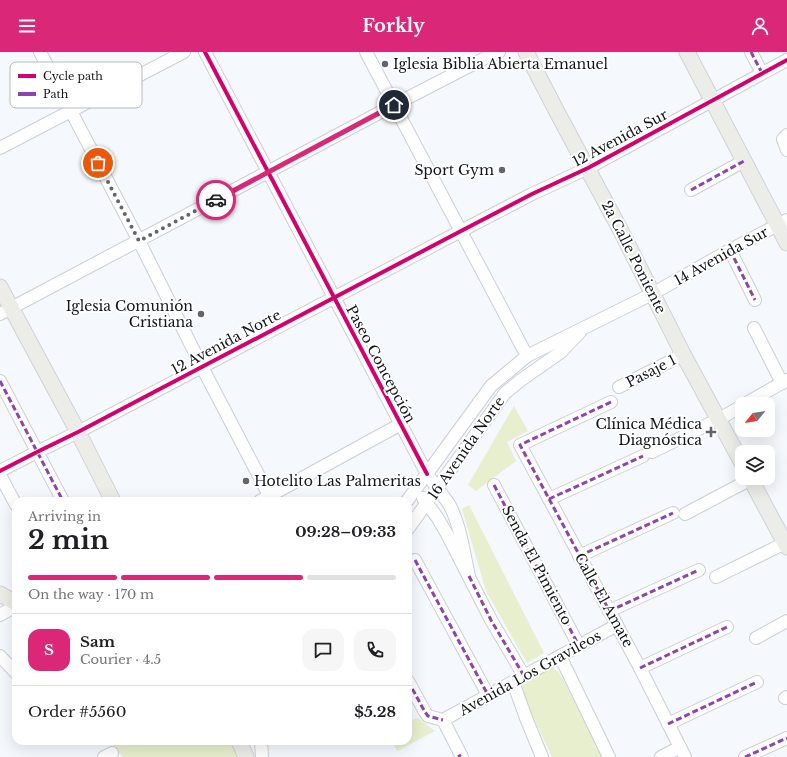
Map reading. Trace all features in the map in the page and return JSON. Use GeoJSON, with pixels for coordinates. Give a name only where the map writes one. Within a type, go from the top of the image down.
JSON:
{"type":"FeatureCollection","features":[{"type":"Feature","properties":{"kind":"main road","name":"2a Calle Poniente"},"geometry":{"type":"LineString","coordinates":[[526,52],[735,450]]}},
{"type":"Feature","properties":{"kind":"main road"},"geometry":{"type":"LineString","coordinates":[[687,52],[744,161],[782,222],[787,243]]}},
{"type":"Feature","properties":{"kind":"main road"},"geometry":{"type":"LineString","coordinates":[[0,287],[6,312],[78,432],[111,497]]}},
{"type":"Feature","properties":{"kind":"main road"},"geometry":{"type":"LineString","coordinates":[[753,485],[786,544]]}},
{"type":"Feature","properties":{"kind":"main road"},"geometry":{"type":"LineString","coordinates":[[0,594],[12,601]]}},
{"type":"Feature","properties":{"kind":"main road"},"geometry":{"type":"LineString","coordinates":[[241,745],[247,757]]}},
{"type":"Feature","properties":{"kind":"street"},"geometry":{"type":"LineString","coordinates":[[40,52],[45,62]]}},
{"type":"Feature","properties":{"kind":"street"},"geometry":{"type":"LineString","coordinates":[[142,74],[184,52]]}},
{"type":"Feature","properties":{"kind":"street","name":"Paseo Concepción"},"geometry":{"type":"LineString","coordinates":[[205,52],[400,424],[427,474],[449,505],[455,519],[469,576]]}},
{"type":"Feature","properties":{"kind":"street"},"geometry":{"type":"LineString","coordinates":[[366,52],[527,356]]}},
{"type":"Feature","properties":{"kind":"street"},"geometry":{"type":"LineString","coordinates":[[6,312],[394,105],[499,52]]}},
{"type":"Feature","properties":{"kind":"street"},"geometry":{"type":"LineString","coordinates":[[751,52],[762,73]]}},
{"type":"Feature","properties":{"kind":"street","name":"12 Avenida Sur"},"geometry":{"type":"LineString","coordinates":[[461,231],[532,194],[588,168],[787,60]]}},
{"type":"Feature","properties":{"kind":"street"},"geometry":{"type":"LineString","coordinates":[[69,108],[139,241],[266,497]]}},
{"type":"Feature","properties":{"kind":"street"},"geometry":{"type":"LineString","coordinates":[[0,148],[79,108]]}},
{"type":"Feature","properties":{"kind":"street"},"geometry":{"type":"LineString","coordinates":[[787,134],[783,139],[787,150]]}},
{"type":"Feature","properties":{"kind":"street"},"geometry":{"type":"LineString","coordinates":[[691,190],[744,161]]}},
{"type":"Feature","properties":{"kind":"street","name":"14 Avenida Sur"},"geometry":{"type":"LineString","coordinates":[[527,356],[652,294],[782,222]]}},
{"type":"Feature","properties":{"kind":"street","name":"12 Avenida Norte"},"geometry":{"type":"LineString","coordinates":[[0,471],[78,432],[461,231]]}},
{"type":"Feature","properties":{"kind":"street"},"geometry":{"type":"LineString","coordinates":[[730,250],[755,300]]}},
{"type":"Feature","properties":{"kind":"street","name":"16 Avenida Norte"},"geometry":{"type":"LineString","coordinates":[[412,523],[504,392],[561,352],[585,327]]}},
{"type":"Feature","properties":{"kind":"street"},"geometry":{"type":"LineString","coordinates":[[754,328],[785,382],[758,397]]}},
{"type":"Feature","properties":{"kind":"street","name":"Pasaje 1"},"geometry":{"type":"LineString","coordinates":[[619,387],[684,354]]}},
{"type":"Feature","properties":{"kind":"street","name":"16 Avenida Norte"},"geometry":{"type":"LineString","coordinates":[[410,497],[492,386],[527,356]]}},
{"type":"Feature","properties":{"kind":"street"},"geometry":{"type":"LineString","coordinates":[[0,381],[61,497]]}},
{"type":"Feature","properties":{"kind":"street","name":"Calle El Amate"},"geometry":{"type":"LineString","coordinates":[[611,402],[520,445],[640,668],[682,752]]}},
{"type":"Feature","properties":{"kind":"street"},"geometry":{"type":"LineString","coordinates":[[549,499],[648,454],[735,410]]}},
{"type":"Feature","properties":{"kind":"street"},"geometry":{"type":"LineString","coordinates":[[271,497],[400,424]]}},
{"type":"Feature","properties":{"kind":"street"},"geometry":{"type":"LineString","coordinates":[[0,475],[12,498]]}},
{"type":"Feature","properties":{"kind":"street","name":"Senda El Pimiento"},"geometry":{"type":"LineString","coordinates":[[494,485],[579,646]]}},
{"type":"Feature","properties":{"kind":"street"},"geometry":{"type":"LineString","coordinates":[[579,556],[679,513],[737,485]]}},
{"type":"Feature","properties":{"kind":"street"},"geometry":{"type":"LineString","coordinates":[[416,488],[437,517],[447,534],[491,620],[524,676]]}},
{"type":"Feature","properties":{"kind":"street"},"geometry":{"type":"LineString","coordinates":[[716,577],[786,544]]}},
{"type":"Feature","properties":{"kind":"street"},"geometry":{"type":"LineString","coordinates":[[415,560],[488,695]]}},
{"type":"Feature","properties":{"kind":"street"},"geometry":{"type":"LineString","coordinates":[[609,611],[700,570]]}},
{"type":"Feature","properties":{"kind":"street"},"geometry":{"type":"LineString","coordinates":[[0,615],[12,608]]}},
{"type":"Feature","properties":{"kind":"street"},"geometry":{"type":"LineString","coordinates":[[756,638],[787,621]]}},
{"type":"Feature","properties":{"kind":"street","name":"Avenida Los Gravileos"},"geometry":{"type":"LineString","coordinates":[[443,720],[617,625]]}},
{"type":"Feature","properties":{"kind":"street"},"geometry":{"type":"LineString","coordinates":[[640,668],[727,627]]}},
{"type":"Feature","properties":{"kind":"street"},"geometry":{"type":"LineString","coordinates":[[0,656],[12,669]]}},
{"type":"Feature","properties":{"kind":"street"},"geometry":{"type":"LineString","coordinates":[[560,656],[609,757]]}},
{"type":"Feature","properties":{"kind":"street"},"geometry":{"type":"LineString","coordinates":[[513,682],[542,757]]}},
{"type":"Feature","properties":{"kind":"street"},"geometry":{"type":"LineString","coordinates":[[668,724],[758,682]]}},
{"type":"Feature","properties":{"kind":"street"},"geometry":{"type":"LineString","coordinates":[[412,688],[428,716],[443,720],[460,756]]}},
{"type":"Feature","properties":{"kind":"street"},"geometry":{"type":"LineString","coordinates":[[745,757],[787,738]]}},
{"type":"Feature","properties":{"kind":"street"},"geometry":{"type":"LineString","coordinates":[[247,757],[248,745]]}},
{"type":"Feature","properties":{"kind":"street"},"geometry":{"type":"LineString","coordinates":[[261,745],[262,757]]}},
{"type":"Feature","properties":{"kind":"street"},"geometry":{"type":"LineString","coordinates":[[661,757],[682,752]]}},
{"type":"Feature","properties":{"kind":"green space"},"geometry":{"type":"Polygon","coordinates":[[[514,406],[528,431],[507,442],[516,461],[476,491],[468,485],[514,406]]]}},
{"type":"Feature","properties":{"kind":"green space"},"geometry":{"type":"Polygon","coordinates":[[[469,505],[544,653],[527,663],[486,591],[462,509],[469,505]]]}},
{"type":"Feature","properties":{"kind":"green space"},"geometry":{"type":"Polygon","coordinates":[[[553,668],[558,671],[564,681],[603,757],[552,757],[521,691],[522,685],[526,680],[553,668]]]}},
{"type":"Feature","properties":{"kind":"green space"},"geometry":{"type":"Polygon","coordinates":[[[418,718],[435,731],[412,743],[412,720],[418,718]]]}},
{"type":"Feature","properties":{"kind":"green space"},"geometry":{"type":"Polygon","coordinates":[[[113,745],[234,745],[239,757],[123,757],[113,745]]]}},
{"type":"Feature","properties":{"kind":"green space"},"geometry":{"type":"Polygon","coordinates":[[[394,745],[408,745],[397,751],[394,745]]]}},
{"type":"Feature","properties":{"kind":"marked path"},"geometry":{"type":"LineString","coordinates":[[751,52],[762,73]]}},
{"type":"Feature","properties":{"kind":"marked path"},"geometry":{"type":"LineString","coordinates":[[691,190],[744,161]]}},
{"type":"Feature","properties":{"kind":"marked path"},"geometry":{"type":"LineString","coordinates":[[730,250],[755,300]]}},
{"type":"Feature","properties":{"kind":"marked path"},"geometry":{"type":"LineString","coordinates":[[0,381],[61,497]]}},
{"type":"Feature","properties":{"kind":"marked path"},"geometry":{"type":"LineString","coordinates":[[611,402],[520,445],[617,625]]}},
{"type":"Feature","properties":{"kind":"marked path"},"geometry":{"type":"LineString","coordinates":[[549,499],[643,456]]}},
{"type":"Feature","properties":{"kind":"marked path"},"geometry":{"type":"LineString","coordinates":[[494,485],[579,646]]}},
{"type":"Feature","properties":{"kind":"marked path"},"geometry":{"type":"LineString","coordinates":[[579,556],[673,513]]}},
{"type":"Feature","properties":{"kind":"marked path"},"geometry":{"type":"LineString","coordinates":[[415,560],[488,695]]}},
{"type":"Feature","properties":{"kind":"marked path"},"geometry":{"type":"LineString","coordinates":[[609,611],[699,570]]}},
{"type":"Feature","properties":{"kind":"marked path"},"geometry":{"type":"LineString","coordinates":[[469,576],[491,620],[524,676]]}},
{"type":"Feature","properties":{"kind":"marked path"},"geometry":{"type":"LineString","coordinates":[[640,668],[727,627]]}},
{"type":"Feature","properties":{"kind":"marked path"},"geometry":{"type":"LineString","coordinates":[[668,724],[757,682]]}},
{"type":"Feature","properties":{"kind":"marked path"},"geometry":{"type":"LineString","coordinates":[[412,688],[428,716],[443,720]]}},
{"type":"Feature","properties":{"kind":"marked path"},"geometry":{"type":"LineString","coordinates":[[745,757],[787,738]]}},
{"type":"Feature","properties":{"kind":"cycle path"},"geometry":{"type":"LineString","coordinates":[[205,52],[427,474]]}},
{"type":"Feature","properties":{"kind":"cycle path"},"geometry":{"type":"LineString","coordinates":[[0,471],[78,432],[532,194],[588,168],[787,60]]}},
{"type":"Feature","properties":{"kind":"way so far"},"geometry":{"type":"LineString","coordinates":[[98,163],[139,241],[216,200]]}},
{"type":"Feature","properties":{"kind":"place","name":"Iglesia Biblia Abierta Emanuel"},"geometry":{"type":"Point","coordinates":[385,64]}},
{"type":"Feature","properties":{"kind":"place","name":"Sport Gym"},"geometry":{"type":"Point","coordinates":[502,170]}},
{"type":"Feature","properties":{"kind":"place","name":"Iglesia Comunión Cristiana"},"geometry":{"type":"Point","coordinates":[201,314]}},
{"type":"Feature","properties":{"kind":"place","name":"Clínica Médica Diagnóstica"},"geometry":{"type":"Point","coordinates":[711,432]}},
{"type":"Feature","properties":{"kind":"place","name":"Hotelito Las Palmeritas"},"geometry":{"type":"Point","coordinates":[246,481]}},
{"type":"Feature","properties":{"kind":"route"},"geometry":{"type":"LineString","coordinates":[[216,200],[394,105]]}}]}
